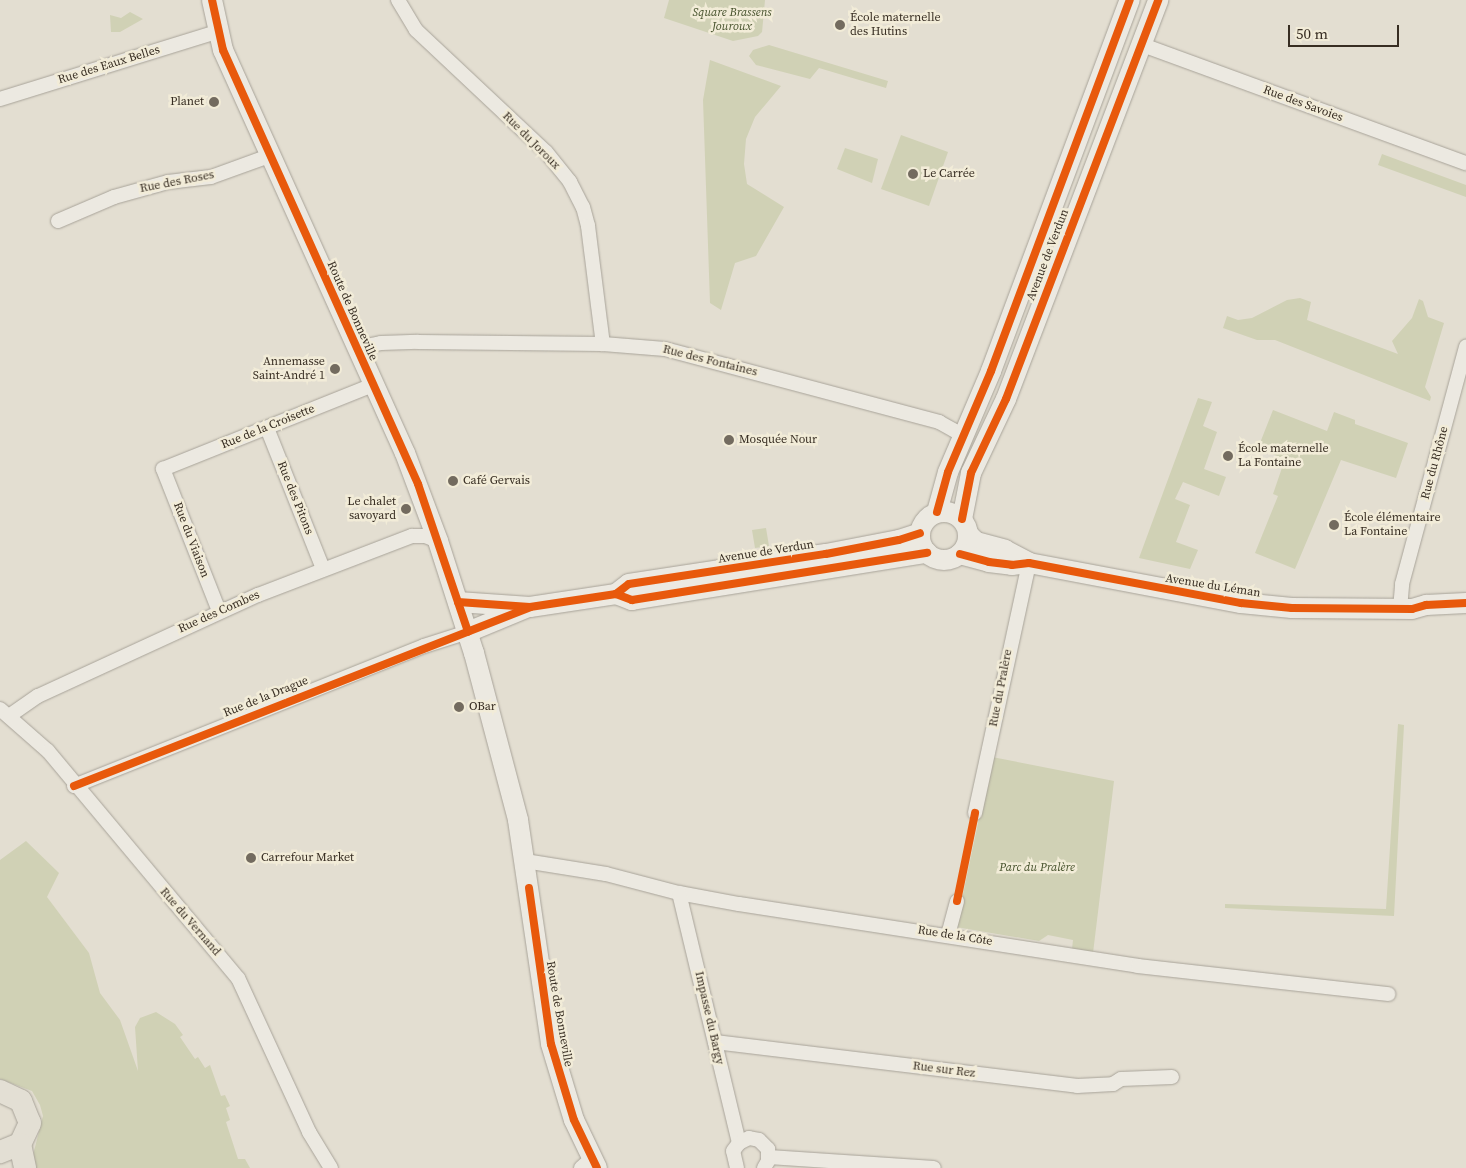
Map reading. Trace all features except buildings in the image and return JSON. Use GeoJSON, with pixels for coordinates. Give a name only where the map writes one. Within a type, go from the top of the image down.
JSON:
{"type":"FeatureCollection","features":[{"type":"Feature","properties":{"kind":"main road"},"geometry":{"type":"LineString","coordinates":[[0,1091],[17,1097],[28,1111],[29,1128],[10,1148],[25,1168]]}},
{"type":"Feature","properties":{"kind":"main road"},"geometry":{"type":"LineString","coordinates":[[0,1158],[6,1168]]}},
{"type":"Feature","properties":{"kind":"street","name":"Route de Bonneville"},"geometry":{"type":"LineString","coordinates":[[212,0],[218,32],[269,156],[405,453],[438,541],[468,632],[507,770],[525,861],[549,1032],[568,1106],[590,1165]]}},
{"type":"Feature","properties":{"kind":"street","name":"Rue du Joroux"},"geometry":{"type":"LineString","coordinates":[[398,0],[416,30],[546,152],[570,182],[583,206],[588,226],[603,344]]}},
{"type":"Feature","properties":{"kind":"street","name":"Avenue de Verdun"},"geometry":{"type":"LineString","coordinates":[[937,512],[948,472],[964,436],[1130,0]]}},
{"type":"Feature","properties":{"kind":"street","name":"Avenue de Verdun"},"geometry":{"type":"LineString","coordinates":[[965,526],[973,468],[1006,399],[1158,0]]}},
{"type":"Feature","properties":{"kind":"street","name":"Rue des Eaux Belles"},"geometry":{"type":"LineString","coordinates":[[0,99],[218,32]]}},
{"type":"Feature","properties":{"kind":"street","name":"Rue des Savoies"},"geometry":{"type":"LineString","coordinates":[[1140,44],[1466,163]]}},
{"type":"Feature","properties":{"kind":"street","name":"Rue des Roses"},"geometry":{"type":"LineString","coordinates":[[58,221],[114,197],[168,182],[212,177],[269,156]]}},
{"type":"Feature","properties":{"kind":"street","name":"Rue des Fontaines"},"geometry":{"type":"LineString","coordinates":[[356,348],[381,343],[603,344],[658,348],[696,355],[939,422],[964,436]]}},
{"type":"Feature","properties":{"kind":"street","name":"Rue du Rhône"},"geometry":{"type":"LineString","coordinates":[[1406,609],[1402,584],[1466,346]]}},
{"type":"Feature","properties":{"kind":"street","name":"Rue de la Croisette"},"geometry":{"type":"LineString","coordinates":[[163,469],[373,385]]}},
{"type":"Feature","properties":{"kind":"street","name":"Rue des Pitons"},"geometry":{"type":"LineString","coordinates":[[266,428],[323,569]]}},
{"type":"Feature","properties":{"kind":"street","name":"Rue du Viaison"},"geometry":{"type":"LineString","coordinates":[[163,469],[219,611]]}},
{"type":"Feature","properties":{"kind":"street"},"geometry":{"type":"LineString","coordinates":[[937,512],[949,512],[965,526],[966,547],[960,554],[943,560],[927,553],[920,533],[926,519],[937,512]]}},
{"type":"Feature","properties":{"kind":"street","name":"Avenue du Léman"},"geometry":{"type":"LineString","coordinates":[[965,526],[976,542],[1005,550],[1029,563]]}},
{"type":"Feature","properties":{"kind":"street","name":"Avenue de Verdun"},"geometry":{"type":"LineString","coordinates":[[458,602],[530,607],[616,594],[629,584],[826,554],[899,540],[920,533]]}},
{"type":"Feature","properties":{"kind":"street","name":"Rue des Combes"},"geometry":{"type":"LineString","coordinates":[[5,712],[219,611],[323,569],[412,536],[425,536],[438,541]]}},
{"type":"Feature","properties":{"kind":"street","name":"Avenue de Verdun"},"geometry":{"type":"LineString","coordinates":[[616,594],[632,600],[927,553]]}},
{"type":"Feature","properties":{"kind":"street","name":"Avenue du Léman"},"geometry":{"type":"LineString","coordinates":[[960,554],[1012,565],[1029,563],[1248,603],[1292,608],[1406,609],[1427,613],[1466,611]]}},
{"type":"Feature","properties":{"kind":"street","name":"Rue du Pralère"},"geometry":{"type":"LineString","coordinates":[[975,813],[1029,563]]}},
{"type":"Feature","properties":{"kind":"street","name":"Avenue du Léman"},"geometry":{"type":"LineString","coordinates":[[1406,609],[1426,605],[1466,603]]}},
{"type":"Feature","properties":{"kind":"street","name":"Avenue de Verdun"},"geometry":{"type":"LineString","coordinates":[[468,632],[530,607]]}},
{"type":"Feature","properties":{"kind":"street","name":"Rue de la Drague"},"geometry":{"type":"LineString","coordinates":[[74,786],[424,646],[468,632]]}},
{"type":"Feature","properties":{"kind":"street","name":"Rue du Vernand"},"geometry":{"type":"LineString","coordinates":[[5,712],[48,751],[74,786],[238,978],[309,1132],[331,1168]]}},
{"type":"Feature","properties":{"kind":"street","name":"Rue de la Côte"},"geometry":{"type":"LineString","coordinates":[[525,861],[606,874],[679,893],[1147,967],[1388,994]]}},
{"type":"Feature","properties":{"kind":"street","name":"Impasse du Bargy"},"geometry":{"type":"LineString","coordinates":[[679,893],[739,1142]]}},
{"type":"Feature","properties":{"kind":"street"},"geometry":{"type":"LineString","coordinates":[[948,935],[957,901]]}},
{"type":"Feature","properties":{"kind":"street","name":"Rue sur Rez"},"geometry":{"type":"LineString","coordinates":[[715,1042],[1077,1086],[1113,1084],[1121,1079],[1172,1077]]}},
{"type":"Feature","properties":{"kind":"street"},"geometry":{"type":"LineString","coordinates":[[737,1168],[732,1155],[739,1142],[749,1138],[759,1140],[766,1147],[767,1162],[934,1168]]}},
{"type":"Feature","properties":{"kind":"green space","name":"Square Brassens Jouroux"},"geometry":{"type":"Polygon","coordinates":[[[669,0],[765,0],[762,32],[758,36],[733,41],[664,18],[669,0]]]}},
{"type":"Feature","properties":{"kind":"green space"},"geometry":{"type":"Polygon","coordinates":[[[130,12],[143,19],[120,32],[111,32],[110,15],[121,18],[130,12]]]}},
{"type":"Feature","properties":{"kind":"green space"},"geometry":{"type":"Polygon","coordinates":[[[769,45],[888,81],[886,88],[819,68],[810,79],[756,65],[749,56],[753,50],[769,45]]]}},
{"type":"Feature","properties":{"kind":"green space"},"geometry":{"type":"Polygon","coordinates":[[[710,60],[781,86],[755,117],[746,139],[744,164],[747,184],[784,207],[756,256],[735,263],[721,310],[710,303],[703,100],[710,60]]]}},
{"type":"Feature","properties":{"kind":"green space","name":"Le Carrée"},"geometry":{"type":"Polygon","coordinates":[[[901,135],[948,152],[929,206],[881,189],[901,135]]]}},
{"type":"Feature","properties":{"kind":"green space"},"geometry":{"type":"Polygon","coordinates":[[[845,148],[878,159],[872,183],[837,169],[845,148]]]}},
{"type":"Feature","properties":{"kind":"green space"},"geometry":{"type":"Polygon","coordinates":[[[1382,154],[1466,185],[1466,197],[1378,165],[1382,154]]]}},
{"type":"Feature","properties":{"kind":"green space"},"geometry":{"type":"Polygon","coordinates":[[[1300,298],[1311,302],[1307,320],[1398,354],[1392,341],[1412,318],[1419,299],[1423,301],[1428,317],[1444,323],[1425,387],[1431,397],[1430,401],[1275,340],[1257,340],[1223,328],[1227,316],[1238,320],[1252,318],[1287,300],[1300,298]]]}},
{"type":"Feature","properties":{"kind":"green space"},"geometry":{"type":"Polygon","coordinates":[[[1198,398],[1212,402],[1203,426],[1217,432],[1204,469],[1226,477],[1219,496],[1183,482],[1175,499],[1190,505],[1176,542],[1198,550],[1190,569],[1139,558],[1198,398]]]}},
{"type":"Feature","properties":{"kind":"green space"},"geometry":{"type":"Polygon","coordinates":[[[1273,410],[1327,431],[1334,412],[1355,420],[1355,424],[1408,443],[1396,478],[1341,460],[1295,569],[1255,553],[1278,496],[1273,494],[1285,459],[1258,448],[1273,410]]]}},
{"type":"Feature","properties":{"kind":"green space"},"geometry":{"type":"Polygon","coordinates":[[[766,528],[769,546],[755,548],[752,530],[766,528]]]}},
{"type":"Feature","properties":{"kind":"green space"},"geometry":{"type":"Polygon","coordinates":[[[1398,724],[1404,725],[1394,916],[1225,908],[1225,904],[1386,909],[1398,724]]]}},
{"type":"Feature","properties":{"kind":"green space","name":"Parc du Pralère"},"geometry":{"type":"Polygon","coordinates":[[[992,757],[1114,781],[1093,953],[1072,949],[1073,940],[1048,935],[1039,941],[956,927],[992,757]]]}},
{"type":"Feature","properties":{"kind":"green space"},"geometry":{"type":"Polygon","coordinates":[[[26,841],[59,873],[47,897],[89,953],[100,993],[120,1020],[138,1071],[135,1027],[140,1018],[156,1012],[175,1024],[183,1035],[180,1037],[195,1059],[198,1057],[205,1068],[210,1065],[221,1096],[225,1095],[230,1106],[226,1108],[230,1120],[226,1122],[238,1159],[245,1159],[250,1168],[36,1168],[33,1155],[43,1116],[40,1105],[32,1091],[0,1079],[0,860],[26,841]]]}},
{"type":"Feature","properties":{"kind":"cycle path"},"geometry":{"type":"LineString","coordinates":[[212,0],[223,50],[418,484],[468,632]]}},
{"type":"Feature","properties":{"kind":"cycle path"},"geometry":{"type":"LineString","coordinates":[[937,512],[948,472],[991,371],[1130,0]]}},
{"type":"Feature","properties":{"kind":"cycle path"},"geometry":{"type":"LineString","coordinates":[[962,519],[971,473],[1006,399],[1158,0]]}},
{"type":"Feature","properties":{"kind":"cycle path"},"geometry":{"type":"LineString","coordinates":[[458,602],[530,607],[616,594],[629,584],[826,554],[899,540],[920,533]]}},
{"type":"Feature","properties":{"kind":"cycle path"},"geometry":{"type":"LineString","coordinates":[[616,594],[632,600],[927,553]]}},
{"type":"Feature","properties":{"kind":"cycle path"},"geometry":{"type":"LineString","coordinates":[[960,554],[989,562],[1012,565],[1029,563],[1241,603],[1292,608],[1412,609],[1426,605],[1466,603]]}},
{"type":"Feature","properties":{"kind":"cycle path"},"geometry":{"type":"LineString","coordinates":[[74,786],[530,607]]}},
{"type":"Feature","properties":{"kind":"cycle path"},"geometry":{"type":"LineString","coordinates":[[957,901],[975,813]]}},
{"type":"Feature","properties":{"kind":"cycle path"},"geometry":{"type":"LineString","coordinates":[[529,888],[551,1044],[574,1120],[597,1168]]}},
{"type":"Feature","properties":{"kind":"place","name":"École maternelle des Hutins"},"geometry":{"type":"Point","coordinates":[840,25]}},
{"type":"Feature","properties":{"kind":"place","name":"Planet"},"geometry":{"type":"Point","coordinates":[214,102]}},
{"type":"Feature","properties":{"kind":"place","name":"Le Carrée"},"geometry":{"type":"Point","coordinates":[913,174]}},
{"type":"Feature","properties":{"kind":"place","name":"Annemasse Saint-André 1"},"geometry":{"type":"Point","coordinates":[335,369]}},
{"type":"Feature","properties":{"kind":"place","name":"Mosquée Nour"},"geometry":{"type":"Point","coordinates":[729,440]}},
{"type":"Feature","properties":{"kind":"place","name":"École maternelle La Fontaine"},"geometry":{"type":"Point","coordinates":[1228,456]}},
{"type":"Feature","properties":{"kind":"place","name":"Café Gervais"},"geometry":{"type":"Point","coordinates":[453,481]}},
{"type":"Feature","properties":{"kind":"place","name":"Le chalet savoyard"},"geometry":{"type":"Point","coordinates":[406,509]}},
{"type":"Feature","properties":{"kind":"place","name":"École élémentaire La Fontaine"},"geometry":{"type":"Point","coordinates":[1334,525]}},
{"type":"Feature","properties":{"kind":"place","name":"OBar"},"geometry":{"type":"Point","coordinates":[459,707]}},
{"type":"Feature","properties":{"kind":"place","name":"Carrefour Market"},"geometry":{"type":"Point","coordinates":[251,858]}}]}
